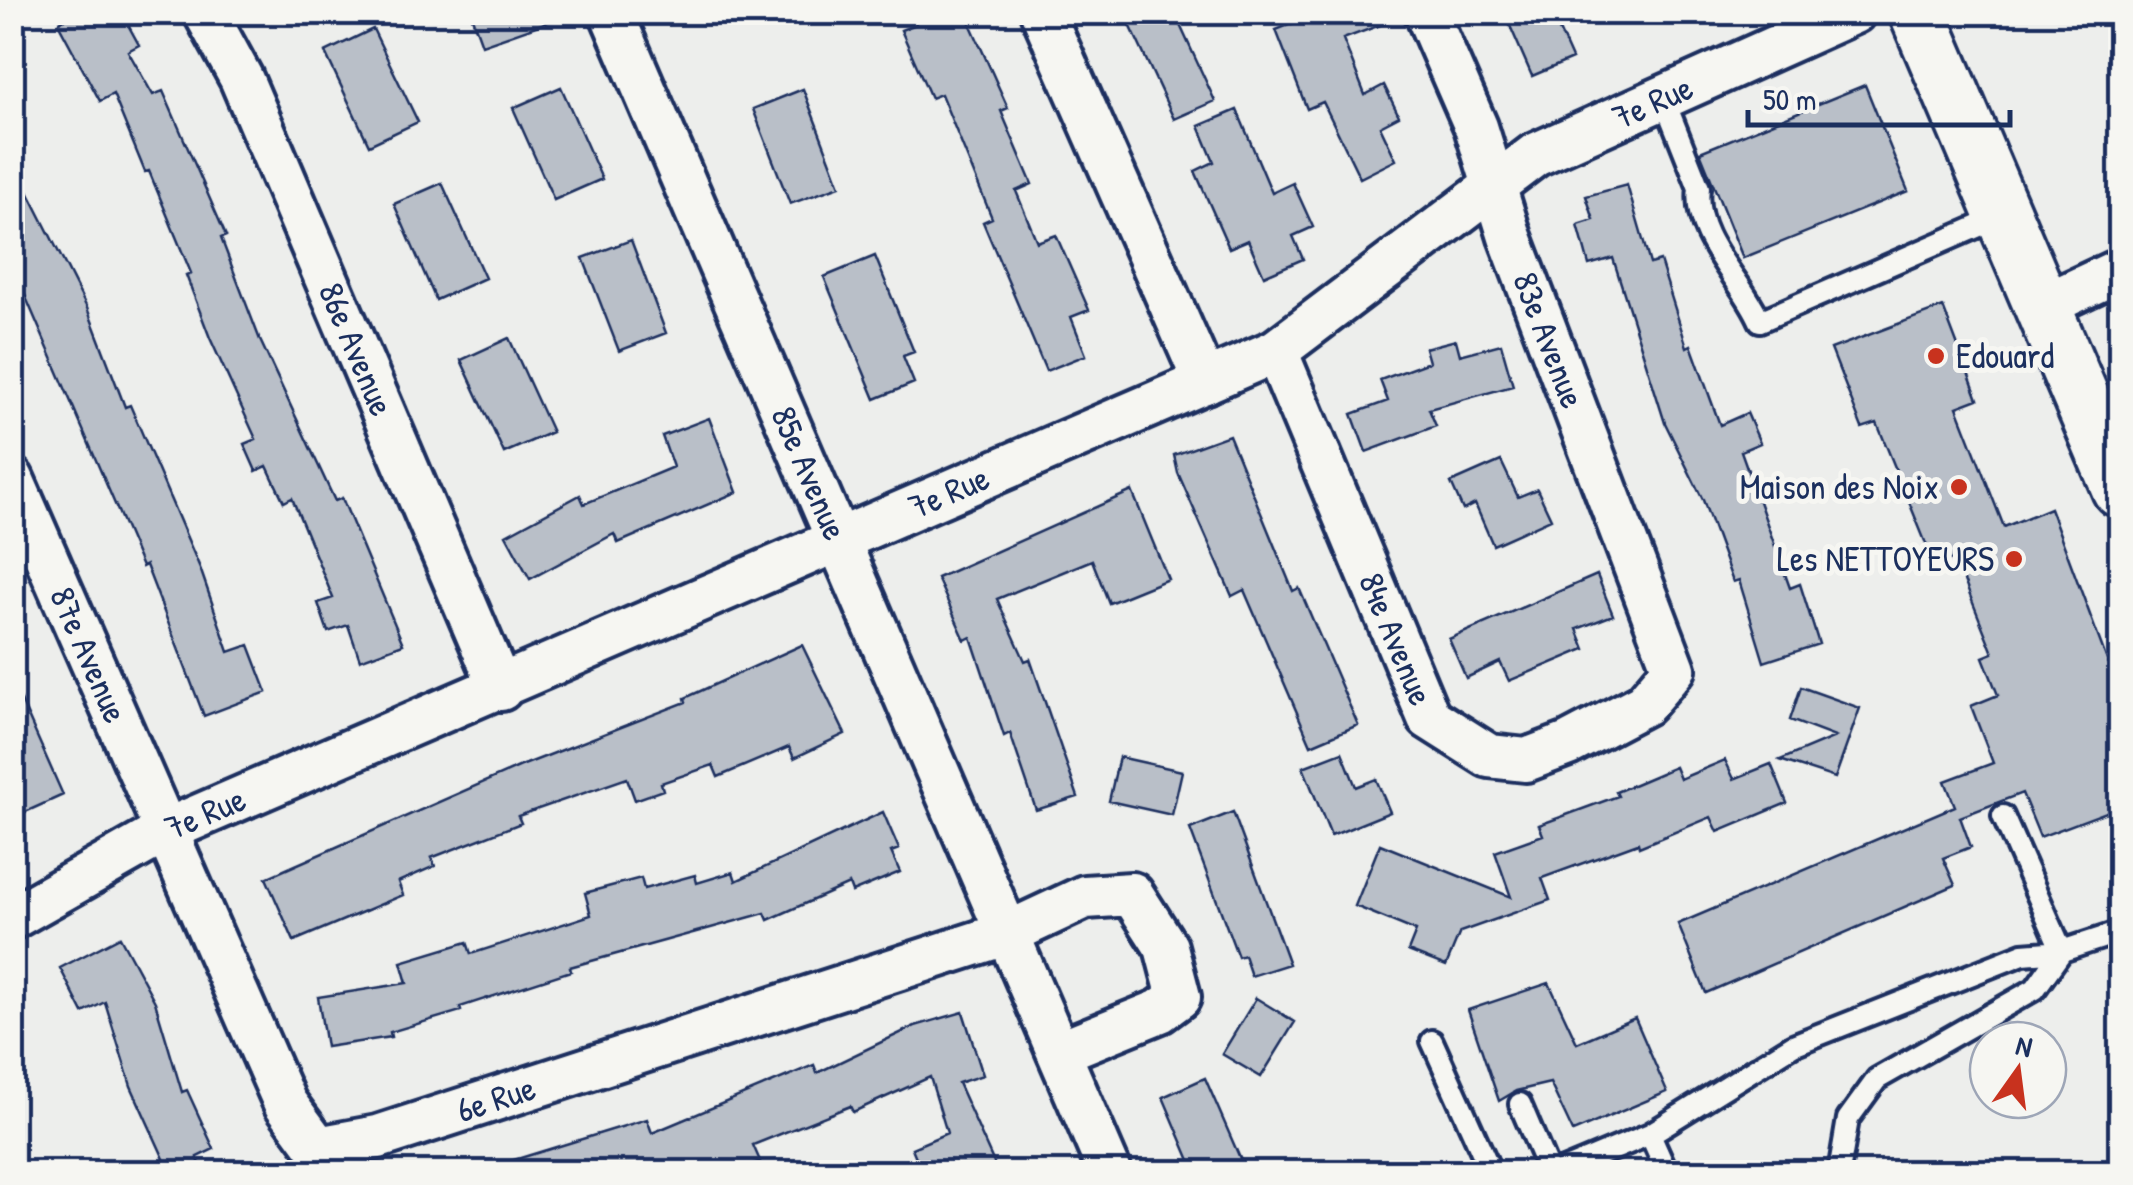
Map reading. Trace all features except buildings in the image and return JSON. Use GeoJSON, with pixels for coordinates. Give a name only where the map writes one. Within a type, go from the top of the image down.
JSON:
{"type":"FeatureCollection","features":[{"type":"Feature","properties":{"kind":"main road"},"geometry":{"type":"LineString","coordinates":[[1917,12],[2120,489]]}},
{"type":"Feature","properties":{"kind":"street","name":"86e Avenue"},"geometry":{"type":"LineString","coordinates":[[205,12],[241,78],[502,689]]}},
{"type":"Feature","properties":{"kind":"street","name":"85e Avenue"},"geometry":{"type":"LineString","coordinates":[[611,12],[1110,1172]]}},
{"type":"Feature","properties":{"kind":"street"},"geometry":{"type":"LineString","coordinates":[[1042,12],[1205,382]]}},
{"type":"Feature","properties":{"kind":"street","name":"83e Avenue"},"geometry":{"type":"LineString","coordinates":[[1426,12],[1476,127],[1510,237],[1674,668]]}},
{"type":"Feature","properties":{"kind":"street","name":"7e Rue"},"geometry":{"type":"LineString","coordinates":[[12,918],[169,829],[502,689],[838,539],[1276,352],[1440,231],[1495,184],[1549,148],[1854,12]]}},
{"type":"Feature","properties":{"kind":"street"},"geometry":{"type":"LineString","coordinates":[[2043,306],[2120,270]]}},
{"type":"Feature","properties":{"kind":"street","name":"84e Avenue"},"geometry":{"type":"LineString","coordinates":[[1276,352],[1428,718],[1489,756],[1526,760],[1568,744],[1644,704],[1674,668]]}},
{"type":"Feature","properties":{"kind":"street","name":"87e Avenue"},"geometry":{"type":"LineString","coordinates":[[12,479],[169,829]]}},
{"type":"Feature","properties":{"kind":"street","name":"6e Rue"},"geometry":{"type":"LineString","coordinates":[[169,829],[284,1103],[318,1148],[378,1137],[1008,933]]}},
{"type":"Feature","properties":{"kind":"street"},"geometry":{"type":"LineString","coordinates":[[1008,933],[1085,897],[1132,894],[1166,947],[1179,997],[1160,1011],[1059,1052]]}},
{"type":"Feature","properties":{"kind":"lane"},"geometry":{"type":"LineString","coordinates":[[1663,97],[1699,188],[1697,204],[1724,267],[1749,296],[1760,320],[2004,216]]}},
{"type":"Feature","properties":{"kind":"lane"},"geometry":{"type":"LineString","coordinates":[[2003,816],[2062,950]]}},
{"type":"Feature","properties":{"kind":"lane"},"geometry":{"type":"LineString","coordinates":[[1559,1172],[1650,1134],[1793,1045],[2024,954],[2062,950],[2120,932]]}},
{"type":"Feature","properties":{"kind":"lane"},"geometry":{"type":"LineString","coordinates":[[1839,1172],[1848,1119],[1876,1078],[2036,989],[2062,950]]}},
{"type":"Feature","properties":{"kind":"lane"},"geometry":{"type":"LineString","coordinates":[[1432,1040],[1491,1172]]}},
{"type":"Feature","properties":{"kind":"lane"},"geometry":{"type":"LineString","coordinates":[[1520,1104],[1550,1172]]}},
{"type":"Feature","properties":{"kind":"lane"},"geometry":{"type":"LineString","coordinates":[[1650,1134],[1667,1172]]}},
{"type":"Feature","properties":{"kind":"place","name":"Edouard"},"geometry":{"type":"Point","coordinates":[1936,356]}},
{"type":"Feature","properties":{"kind":"place","name":"Maison des Noix"},"geometry":{"type":"Point","coordinates":[1959,487]}},
{"type":"Feature","properties":{"kind":"place","name":"Les NETTOYEURS"},"geometry":{"type":"Point","coordinates":[2014,559]}}]}
